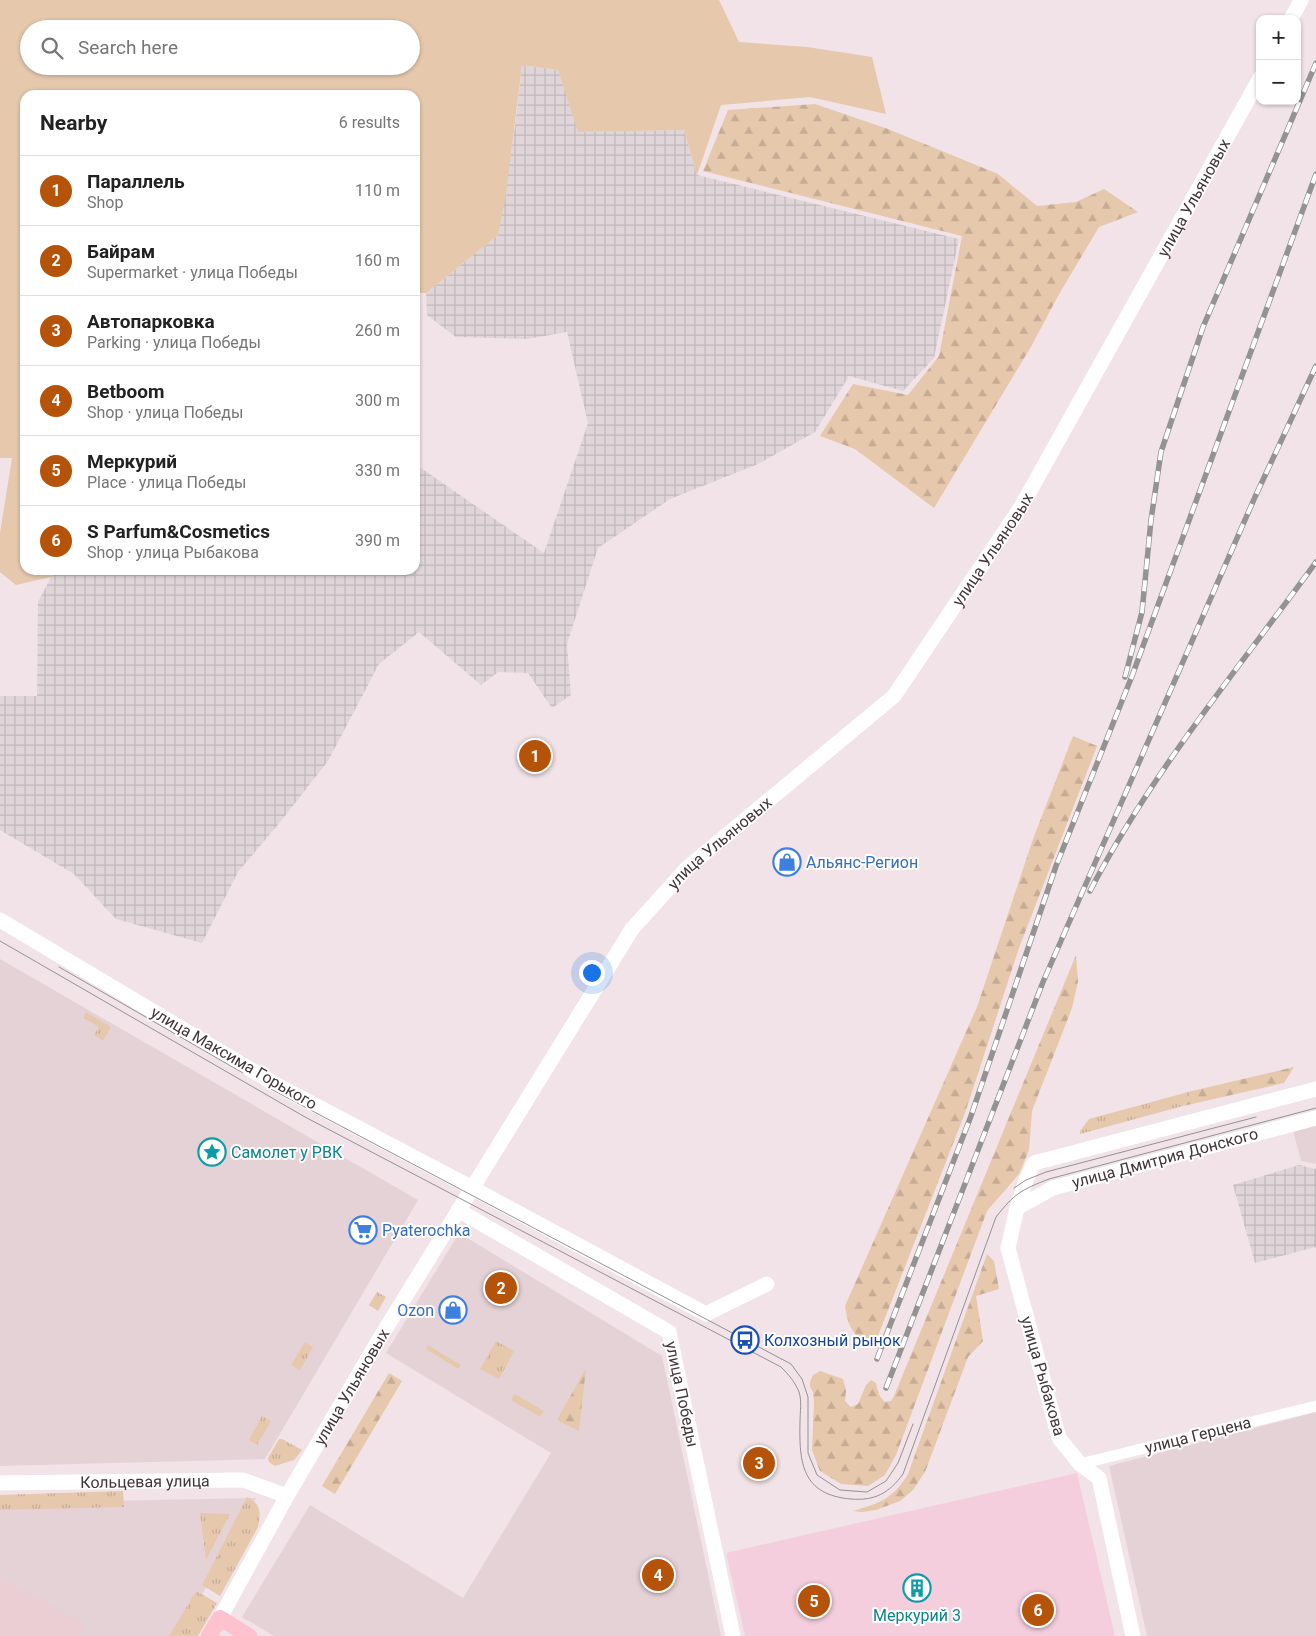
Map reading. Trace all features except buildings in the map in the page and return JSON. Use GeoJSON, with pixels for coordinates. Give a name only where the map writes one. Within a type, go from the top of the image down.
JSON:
{"type":"FeatureCollection","features":[{"type":"Feature","properties":{"kind":"main road","name":"улица Ульяновых"},"geometry":{"type":"LineString","coordinates":[[209,1636],[220,1618]]}},
{"type":"Feature","properties":{"kind":"main road"},"geometry":{"type":"LineString","coordinates":[[220,1618],[249,1636]]}},
{"type":"Feature","properties":{"kind":"street"},"geometry":{"type":"LineString","coordinates":[[1293,15],[1301,0]]}},
{"type":"Feature","properties":{"kind":"street","name":"улица Ульяновых"},"geometry":{"type":"LineString","coordinates":[[220,1618],[287,1496],[378,1341],[632,929],[687,868],[894,696],[1021,507],[1256,85]]}},
{"type":"Feature","properties":{"kind":"street","name":"улица Максима Горького"},"geometry":{"type":"LineString","coordinates":[[0,920],[275,1084],[706,1314],[767,1284]]}},
{"type":"Feature","properties":{"kind":"street","name":"улица Дмитрия Донского"},"geometry":{"type":"LineString","coordinates":[[1034,1163],[1316,1089]]}},
{"type":"Feature","properties":{"kind":"street","name":"улица Дмитрия Донского"},"geometry":{"type":"LineString","coordinates":[[1017,1208],[1053,1188],[1316,1118]]}},
{"type":"Feature","properties":{"kind":"street","name":"улица Рыбакова"},"geometry":{"type":"LineString","coordinates":[[1034,1163],[1017,1208],[1008,1248],[1059,1438],[1080,1464],[1099,1478],[1133,1636]]}},
{"type":"Feature","properties":{"kind":"street","name":"улица Победы"},"geometry":{"type":"LineString","coordinates":[[458,1210],[669,1332],[733,1636]]}},
{"type":"Feature","properties":{"kind":"street","name":"улица Герцена"},"geometry":{"type":"LineString","coordinates":[[1080,1464],[1316,1406]]}},
{"type":"Feature","properties":{"kind":"street","name":"Кольцевая улица"},"geometry":{"type":"LineString","coordinates":[[0,1483],[243,1480],[287,1496]]}},
{"type":"Feature","properties":{"kind":"shaded area"},"geometry":{"type":"Polygon","coordinates":[[[522,65],[558,70],[579,132],[684,130],[697,175],[959,239],[934,358],[903,391],[849,376],[815,432],[758,464],[670,499],[598,548],[567,644],[571,695],[552,708],[528,673],[498,672],[481,685],[419,632],[379,664],[328,761],[238,872],[202,943],[116,919],[74,874],[0,830],[0,696],[37,696],[38,602],[51,577],[54,575],[420,575],[420,467],[544,553],[588,423],[567,332],[527,339],[456,337],[427,315],[426,293],[498,235],[515,127],[522,65]]]}},
{"type":"Feature","properties":{"kind":"shaded area"},"geometry":{"type":"Polygon","coordinates":[[[0,959],[418,1200],[265,1459],[0,1466],[0,959]]]}},
{"type":"Feature","properties":{"kind":"shaded area"},"geometry":{"type":"Polygon","coordinates":[[[1316,1124],[1316,1164],[1301,1161],[1293,1130],[1316,1124]]]}},
{"type":"Feature","properties":{"kind":"shaded area"},"geometry":{"type":"Polygon","coordinates":[[[1299,1165],[1316,1169],[1316,1247],[1255,1263],[1233,1185],[1299,1165]]]}},
{"type":"Feature","properties":{"kind":"shaded area"},"geometry":{"type":"Polygon","coordinates":[[[459,1233],[662,1356],[721,1636],[274,1636],[242,1617],[310,1505],[463,1598],[551,1453],[386,1353],[459,1233]]]}},
{"type":"Feature","properties":{"kind":"shaded area"},"geometry":{"type":"Polygon","coordinates":[[[1316,1412],[1316,1636],[1147,1636],[1109,1466],[1316,1412]]]}},
{"type":"Feature","properties":{"kind":"shaded area"},"geometry":{"type":"Polygon","coordinates":[[[1077,1473],[1115,1636],[745,1636],[726,1553],[1077,1473]]]}},
{"type":"Feature","properties":{"kind":"shaded area"},"geometry":{"type":"Polygon","coordinates":[[[256,1498],[179,1636],[0,1636],[0,1503],[256,1498]]]}},
{"type":"Feature","properties":{"kind":"shaded area"},"geometry":{"type":"Polygon","coordinates":[[[0,1577],[86,1624],[80,1636],[0,1636],[0,1577]]]}},
{"type":"Feature","properties":{"kind":"green space"},"geometry":{"type":"Polygon","coordinates":[[[0,0],[719,0],[739,42],[807,47],[872,57],[886,114],[810,97],[721,105],[697,175],[684,130],[578,132],[558,70],[522,65],[506,194],[498,235],[426,293],[420,293],[420,90],[20,90],[20,575],[54,575],[16,585],[0,572],[0,533],[12,458],[0,458],[0,0]]]}},
{"type":"Feature","properties":{"kind":"green space"},"geometry":{"type":"Polygon","coordinates":[[[815,104],[888,129],[998,174],[1037,206],[1076,202],[1104,189],[1138,212],[1099,227],[1058,296],[1032,345],[934,508],[855,449],[820,436],[853,384],[908,395],[939,356],[962,236],[703,171],[728,110],[815,104]]]}},
{"type":"Feature","properties":{"kind":"green space"},"geometry":{"type":"Polygon","coordinates":[[[1073,736],[1097,746],[1019,948],[965,1113],[876,1341],[862,1338],[850,1326],[845,1306],[977,1007],[1033,839],[1073,736]]]}},
{"type":"Feature","properties":{"kind":"green space"},"geometry":{"type":"Polygon","coordinates":[[[1076,955],[1078,982],[1072,1008],[1032,1111],[1029,1150],[1019,1174],[987,1211],[896,1455],[885,1475],[868,1486],[841,1484],[820,1471],[812,1450],[814,1402],[810,1382],[813,1375],[820,1371],[843,1379],[846,1390],[845,1401],[851,1407],[858,1404],[866,1385],[871,1380],[876,1383],[883,1400],[885,1402],[891,1401],[1076,955]]]}},
{"type":"Feature","properties":{"kind":"green space"},"geometry":{"type":"Polygon","coordinates":[[[86,1012],[110,1026],[103,1041],[94,1035],[99,1027],[85,1019],[86,1012]]]}},
{"type":"Feature","properties":{"kind":"green space"},"geometry":{"type":"Polygon","coordinates":[[[1294,1067],[1284,1083],[1183,1106],[1192,1091],[1294,1067]]]}},
{"type":"Feature","properties":{"kind":"green space"},"geometry":{"type":"Polygon","coordinates":[[[1192,1091],[1183,1106],[1080,1134],[1080,1131],[1089,1119],[1192,1091]]]}},
{"type":"Feature","properties":{"kind":"green space"},"geometry":{"type":"Polygon","coordinates":[[[987,1254],[994,1261],[999,1289],[976,1296],[983,1341],[968,1357],[925,1472],[913,1490],[900,1501],[876,1510],[853,1511],[891,1495],[908,1474],[987,1254]]]}},
{"type":"Feature","properties":{"kind":"green space"},"geometry":{"type":"Polygon","coordinates":[[[377,1292],[386,1297],[378,1311],[369,1305],[377,1292]]]}},
{"type":"Feature","properties":{"kind":"green space"},"geometry":{"type":"Polygon","coordinates":[[[496,1341],[514,1351],[499,1379],[480,1369],[496,1341]]]}},
{"type":"Feature","properties":{"kind":"green space"},"geometry":{"type":"Polygon","coordinates":[[[305,1342],[313,1347],[300,1370],[291,1365],[305,1342]]]}},
{"type":"Feature","properties":{"kind":"green space"},"geometry":{"type":"Polygon","coordinates":[[[428,1345],[461,1365],[458,1369],[426,1349],[428,1345]]]}},
{"type":"Feature","properties":{"kind":"green space"},"geometry":{"type":"Polygon","coordinates":[[[586,1368],[579,1431],[557,1420],[586,1368]]]}},
{"type":"Feature","properties":{"kind":"green space"},"geometry":{"type":"Polygon","coordinates":[[[389,1373],[402,1381],[335,1494],[322,1486],[389,1373]]]}},
{"type":"Feature","properties":{"kind":"green space"},"geometry":{"type":"Polygon","coordinates":[[[515,1394],[544,1411],[540,1417],[511,1400],[515,1394]]]}},
{"type":"Feature","properties":{"kind":"green space"},"geometry":{"type":"Polygon","coordinates":[[[262,1416],[271,1421],[257,1445],[249,1440],[262,1416]]]}},
{"type":"Feature","properties":{"kind":"green space"},"geometry":{"type":"Polygon","coordinates":[[[279,1439],[302,1450],[294,1460],[275,1466],[269,1462],[268,1458],[279,1439]]]}},
{"type":"Feature","properties":{"kind":"green space"},"geometry":{"type":"Polygon","coordinates":[[[123,1491],[124,1507],[0,1510],[0,1495],[123,1491]]]}},
{"type":"Feature","properties":{"kind":"green space"},"geometry":{"type":"Polygon","coordinates":[[[247,1497],[259,1509],[258,1527],[220,1596],[202,1585],[247,1497]]]}},
{"type":"Feature","properties":{"kind":"green space"},"geometry":{"type":"Polygon","coordinates":[[[200,1513],[230,1514],[206,1560],[200,1513]]]}},
{"type":"Feature","properties":{"kind":"green space"},"geometry":{"type":"Polygon","coordinates":[[[196,1591],[217,1603],[198,1636],[169,1636],[196,1591]]]}},
{"type":"Feature","properties":{"kind":"tram line"},"geometry":{"type":"LineString","coordinates":[[0,941],[305,1117],[781,1367],[794,1382],[800,1395],[801,1451],[807,1474],[813,1484],[822,1491],[851,1499],[867,1499],[881,1494],[887,1491],[903,1474],[996,1217],[1008,1202],[1032,1186],[1049,1179],[1316,1108]]}},
{"type":"Feature","properties":{"kind":"tram line"},"geometry":{"type":"LineString","coordinates":[[59,967],[243,1073]]}},
{"type":"Feature","properties":{"kind":"tram line"},"geometry":{"type":"LineString","coordinates":[[267,1087],[791,1364],[802,1379],[808,1397],[808,1453],[817,1475],[840,1490],[867,1492],[886,1481],[898,1463],[913,1424]]}},
{"type":"Feature","properties":{"kind":"tram line"},"geometry":{"type":"LineString","coordinates":[[1014,1188],[1026,1180],[1046,1172],[1256,1117]]}},
{"type":"Feature","properties":{"kind":"railway"},"geometry":{"type":"LineString","coordinates":[[1125,677],[1142,612],[1151,520],[1161,452],[1203,327],[1316,63]]}},
{"type":"Feature","properties":{"kind":"railway"},"geometry":{"type":"LineString","coordinates":[[877,1359],[971,1116],[1056,866],[1132,676],[1316,174]]}},
{"type":"Feature","properties":{"kind":"railway"},"geometry":{"type":"LineString","coordinates":[[886,1388],[1043,982],[1255,497],[1316,366]]}},
{"type":"Feature","properties":{"kind":"railway"},"geometry":{"type":"LineString","coordinates":[[1090,891],[1114,847],[1168,763],[1316,562]]}},
{"type":"Feature","properties":{"kind":"place","name":"Параллель"},"geometry":{"type":"Point","coordinates":[535,756]}},
{"type":"Feature","properties":{"kind":"place","name":"Альянс-Регион"},"geometry":{"type":"Point","coordinates":[787,862]}},
{"type":"Feature","properties":{"kind":"place","name":"Самолет у РВК"},"geometry":{"type":"Point","coordinates":[212,1152]}},
{"type":"Feature","properties":{"kind":"place","name":"Pyaterochka"},"geometry":{"type":"Point","coordinates":[363,1230]}},
{"type":"Feature","properties":{"kind":"place","name":"Байрам"},"geometry":{"type":"Point","coordinates":[501,1288]}},
{"type":"Feature","properties":{"kind":"place","name":"Ozon"},"geometry":{"type":"Point","coordinates":[453,1310]}},
{"type":"Feature","properties":{"kind":"place","name":"Колхозный рынок"},"geometry":{"type":"Point","coordinates":[745,1340]}},
{"type":"Feature","properties":{"kind":"place","name":"Автопарковка"},"geometry":{"type":"Point","coordinates":[759,1463]}},
{"type":"Feature","properties":{"kind":"place","name":"Betboom"},"geometry":{"type":"Point","coordinates":[658,1575]}},
{"type":"Feature","properties":{"kind":"place","name":"Меркурий 3"},"geometry":{"type":"Point","coordinates":[917,1588]}},
{"type":"Feature","properties":{"kind":"place","name":"Меркурий"},"geometry":{"type":"Point","coordinates":[814,1601]}},
{"type":"Feature","properties":{"kind":"place","name":"S Parfum&Cosmetics"},"geometry":{"type":"Point","coordinates":[1038,1610]}}]}
